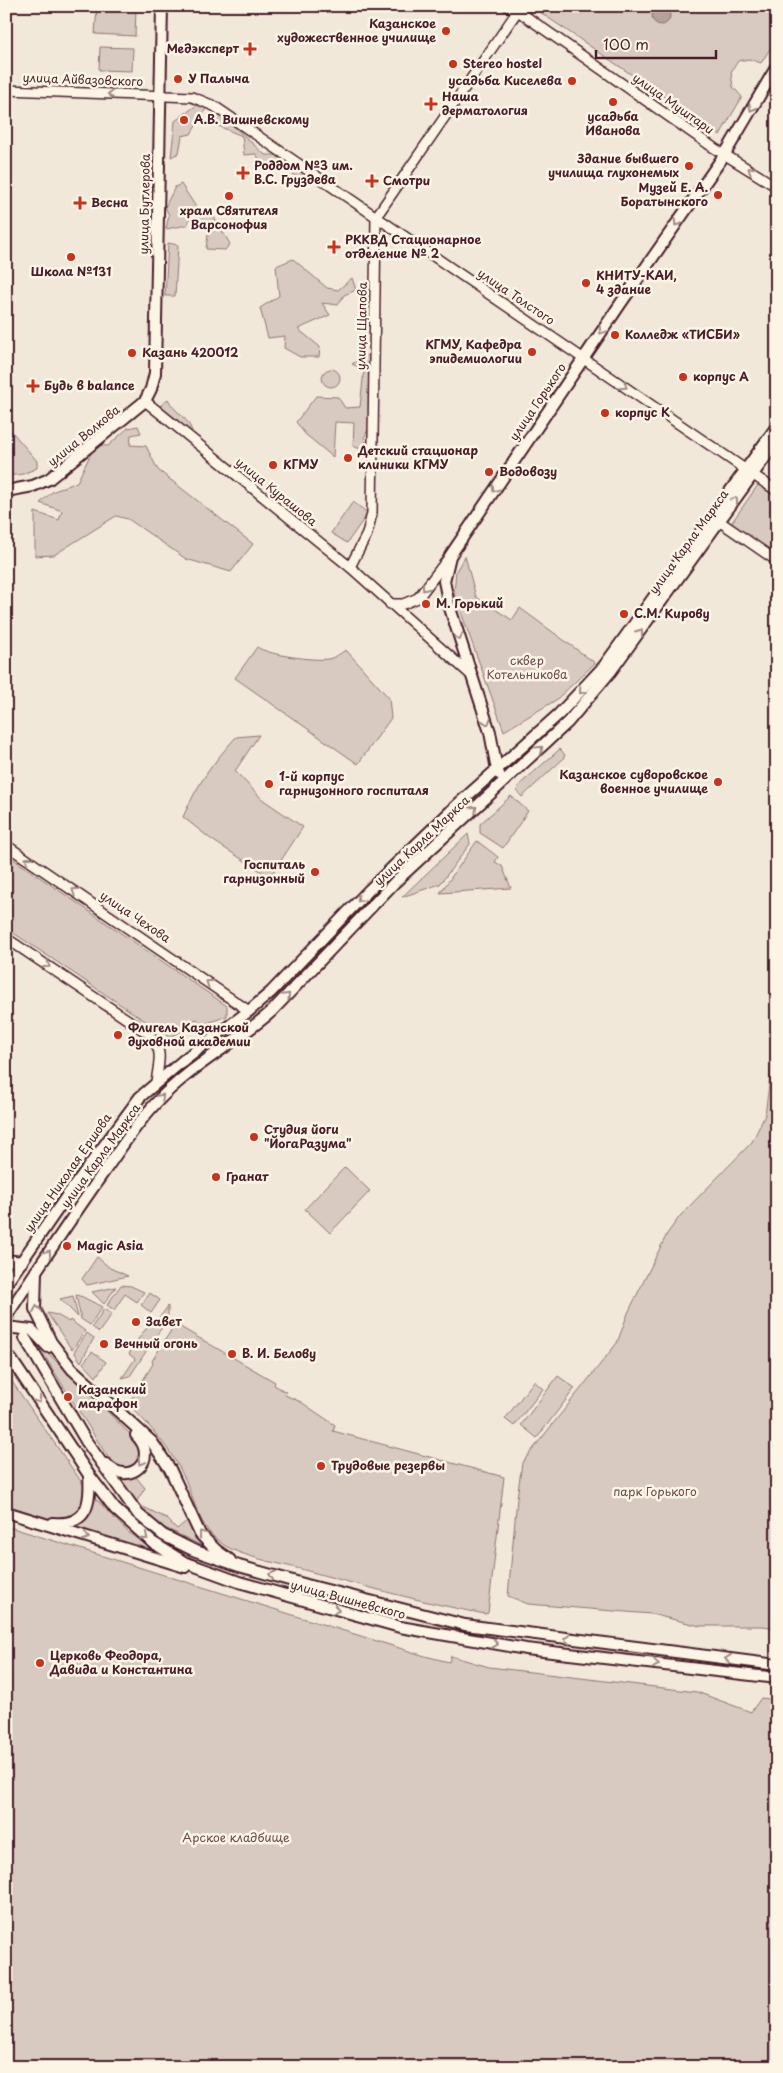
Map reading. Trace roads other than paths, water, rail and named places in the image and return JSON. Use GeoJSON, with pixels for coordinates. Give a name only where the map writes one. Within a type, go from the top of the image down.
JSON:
{"type":"FeatureCollection","features":[{"type":"Feature","properties":{"kind":"main road","name":"улица Бутлерова"},"geometry":{"type":"LineString","coordinates":[[145,401],[151,389],[155,373],[162,6]]}},
{"type":"Feature","properties":{"kind":"main road","name":"улица Горького"},"geometry":{"type":"LineString","coordinates":[[504,782],[497,770],[490,732],[449,605],[444,581],[450,556],[583,358],[725,154],[777,66]]}},
{"type":"Feature","properties":{"kind":"main road","name":"улица Волкова"},"geometry":{"type":"LineString","coordinates":[[6,490],[33,486],[49,479],[145,401]]}},
{"type":"Feature","properties":{"kind":"main road","name":"улица Карла Маркса"},"geometry":{"type":"LineString","coordinates":[[36,1271],[135,1128],[155,1103],[188,1074],[249,1031],[271,1012],[395,882],[568,722],[605,678],[720,521],[777,426]]}},
{"type":"Feature","properties":{"kind":"main road","name":"улица Карла Маркса"},"geometry":{"type":"LineString","coordinates":[[156,1082],[249,1011],[294,970],[395,864],[574,699],[604,666],[749,472],[777,442]]}},
{"type":"Feature","properties":{"kind":"main road","name":"улица Николая Ершова"},"geometry":{"type":"LineString","coordinates":[[6,1284],[124,1116],[156,1082]]}},
{"type":"Feature","properties":{"kind":"main road"},"geometry":{"type":"LineString","coordinates":[[6,1260],[22,1262]]}},
{"type":"Feature","properties":{"kind":"main road"},"geometry":{"type":"LineString","coordinates":[[6,1317],[36,1271]]}},
{"type":"Feature","properties":{"kind":"main road"},"geometry":{"type":"LineString","coordinates":[[36,1271],[35,1309],[51,1342],[72,1368],[152,1442],[170,1469],[200,1534],[216,1550],[239,1566]]}},
{"type":"Feature","properties":{"kind":"main road"},"geometry":{"type":"LineString","coordinates":[[6,1327],[24,1328],[37,1334],[68,1372],[142,1440],[145,1448],[145,1458],[138,1469],[125,1474],[117,1473],[111,1469],[86,1441]]}},
{"type":"Feature","properties":{"kind":"main road","name":"улица Вишневского"},"geometry":{"type":"LineString","coordinates":[[25,1338],[86,1441],[119,1490],[150,1526],[177,1544],[239,1566],[395,1609],[465,1625],[777,1665]]}},
{"type":"Feature","properties":{"kind":"main road","name":"улица Вишневского"},"geometry":{"type":"LineString","coordinates":[[11,1359],[89,1475],[126,1521],[152,1542],[184,1562],[239,1582],[400,1627],[536,1650],[777,1678]]}},
{"type":"Feature","properties":{"kind":"main road"},"geometry":{"type":"LineString","coordinates":[[6,1510],[46,1522],[63,1524],[70,1522],[82,1516],[89,1502],[89,1475]]}},
{"type":"Feature","properties":{"kind":"main road"},"geometry":{"type":"LineString","coordinates":[[6,1510],[126,1550],[239,1582]]}},
{"type":"Feature","properties":{"kind":"street","name":"улица Муштари"},"geometry":{"type":"LineString","coordinates":[[507,6],[520,9],[725,154],[777,188]]}},
{"type":"Feature","properties":{"kind":"street"},"geometry":{"type":"LineString","coordinates":[[376,217],[520,9]]}},
{"type":"Feature","properties":{"kind":"street","name":"улица Айвазовского"},"geometry":{"type":"LineString","coordinates":[[6,90],[160,97]]}},
{"type":"Feature","properties":{"kind":"street","name":"улица Толстого"},"geometry":{"type":"LineString","coordinates":[[160,97],[192,97],[214,106],[777,491]]}},
{"type":"Feature","properties":{"kind":"street","name":"улица Щапова"},"geometry":{"type":"LineString","coordinates":[[350,567],[366,534],[372,514],[376,217]]}},
{"type":"Feature","properties":{"kind":"street","name":"улица Курашова"},"geometry":{"type":"LineString","coordinates":[[145,401],[350,567],[472,676]]}},
{"type":"Feature","properties":{"kind":"street"},"geometry":{"type":"LineString","coordinates":[[720,521],[777,561]]}},
{"type":"Feature","properties":{"kind":"street"},"geometry":{"type":"LineString","coordinates":[[390,604],[403,604],[418,598],[450,556]]}},
{"type":"Feature","properties":{"kind":"street","name":"улица Чехова"},"geometry":{"type":"LineString","coordinates":[[6,845],[249,1011]]}},
{"type":"Feature","properties":{"kind":"street"},"geometry":{"type":"LineString","coordinates":[[6,938],[149,1034],[157,1043],[160,1052],[156,1082]]}},
{"type":"Feature","properties":{"kind":"tunnel"},"geometry":{"type":"LineString","coordinates":[[6,1314],[25,1338]]}},
{"type":"Feature","properties":{"kind":"place","name":"Казанское художественное училище"},"geometry":{"type":"Point","coordinates":[446,31]}},
{"type":"Feature","properties":{"kind":"place","name":"Медэксперт"},"geometry":{"type":"Point","coordinates":[250,49]}},
{"type":"Feature","properties":{"kind":"place","name":"Stereo hostel"},"geometry":{"type":"Point","coordinates":[453,64]}},
{"type":"Feature","properties":{"kind":"place","name":"У Палыча"},"geometry":{"type":"Point","coordinates":[178,79]}},
{"type":"Feature","properties":{"kind":"place","name":"усадьба Киселева"},"geometry":{"type":"Point","coordinates":[572,81]}},
{"type":"Feature","properties":{"kind":"place","name":"усадьба Иванова"},"geometry":{"type":"Point","coordinates":[613,102]}},
{"type":"Feature","properties":{"kind":"place","name":"Наша дерматология"},"geometry":{"type":"Point","coordinates":[431,104]}},
{"type":"Feature","properties":{"kind":"place","name":"А.В. Вишневскому"},"geometry":{"type":"Point","coordinates":[184,120]}},
{"type":"Feature","properties":{"kind":"place","name":"Здание бывшего училища глухонемых"},"geometry":{"type":"Point","coordinates":[689,166]}},
{"type":"Feature","properties":{"kind":"place","name":"Роддом №3 им. В.С. Груздева"},"geometry":{"type":"Point","coordinates":[243,173]}},
{"type":"Feature","properties":{"kind":"place","name":"Смотри"},"geometry":{"type":"Point","coordinates":[372,181]}},
{"type":"Feature","properties":{"kind":"place","name":"Музей Е. А. Боратынского"},"geometry":{"type":"Point","coordinates":[718,195]}},
{"type":"Feature","properties":{"kind":"place","name":"храм Святителя Варсонофия"},"geometry":{"type":"Point","coordinates":[229,196]}},
{"type":"Feature","properties":{"kind":"place","name":"Весна"},"geometry":{"type":"Point","coordinates":[80,203]}},
{"type":"Feature","properties":{"kind":"place","name":"РККВД Стационарное отделение № 2"},"geometry":{"type":"Point","coordinates":[334,247]}},
{"type":"Feature","properties":{"kind":"place","name":"Школа №131"},"geometry":{"type":"Point","coordinates":[71,257]}},
{"type":"Feature","properties":{"kind":"place","name":"КНИТУ-КАИ, 4 здание"},"geometry":{"type":"Point","coordinates":[586,283]}},
{"type":"Feature","properties":{"kind":"place","name":"Колледж «ТИСБИ»"},"geometry":{"type":"Point","coordinates":[615,335]}},
{"type":"Feature","properties":{"kind":"place","name":"КГМУ, Кафедра эпидемиологии"},"geometry":{"type":"Point","coordinates":[532,352]}},
{"type":"Feature","properties":{"kind":"place","name":"Казань 420012"},"geometry":{"type":"Point","coordinates":[132,353]}},
{"type":"Feature","properties":{"kind":"place","name":"корпус А"},"geometry":{"type":"Point","coordinates":[683,377]}},
{"type":"Feature","properties":{"kind":"place","name":"Будь в balance"},"geometry":{"type":"Point","coordinates":[33,386]}},
{"type":"Feature","properties":{"kind":"place","name":"корпус К"},"geometry":{"type":"Point","coordinates":[605,413]}},
{"type":"Feature","properties":{"kind":"place","name":"Детский стационар клиники КГМУ"},"geometry":{"type":"Point","coordinates":[348,458]}},
{"type":"Feature","properties":{"kind":"place","name":"КГМУ"},"geometry":{"type":"Point","coordinates":[273,465]}},
{"type":"Feature","properties":{"kind":"place","name":"Водовозу"},"geometry":{"type":"Point","coordinates":[489,472]}},
{"type":"Feature","properties":{"kind":"place","name":"М. Горький"},"geometry":{"type":"Point","coordinates":[426,604]}},
{"type":"Feature","properties":{"kind":"place","name":"С.М. Кирову"},"geometry":{"type":"Point","coordinates":[624,614]}},
{"type":"Feature","properties":{"kind":"place","name":"Казанское суворовское военное училище"},"geometry":{"type":"Point","coordinates":[718,782]}},
{"type":"Feature","properties":{"kind":"place","name":"1-й корпус гарнизонного госпиталя"},"geometry":{"type":"Point","coordinates":[269,784]}},
{"type":"Feature","properties":{"kind":"place","name":"Госпиталь гарнизонный"},"geometry":{"type":"Point","coordinates":[315,872]}},
{"type":"Feature","properties":{"kind":"place","name":"Флигель Казанской духовной академии"},"geometry":{"type":"Point","coordinates":[118,1035]}},
{"type":"Feature","properties":{"kind":"place","name":"Студия йоги \"ЙогаРазума\""},"geometry":{"type":"Point","coordinates":[254,1137]}},
{"type":"Feature","properties":{"kind":"place","name":"Гранат"},"geometry":{"type":"Point","coordinates":[216,1177]}},
{"type":"Feature","properties":{"kind":"place","name":"Magic Asia"},"geometry":{"type":"Point","coordinates":[67,1246]}},
{"type":"Feature","properties":{"kind":"place","name":"Завет"},"geometry":{"type":"Point","coordinates":[136,1322]}},
{"type":"Feature","properties":{"kind":"place","name":"Вечный огонь"},"geometry":{"type":"Point","coordinates":[104,1344]}},
{"type":"Feature","properties":{"kind":"place","name":"В. И. Белову"},"geometry":{"type":"Point","coordinates":[232,1354]}},
{"type":"Feature","properties":{"kind":"place","name":"Казанский марафон"},"geometry":{"type":"Point","coordinates":[68,1397]}},
{"type":"Feature","properties":{"kind":"place","name":"Трудовые резервы"},"geometry":{"type":"Point","coordinates":[321,1466]}},
{"type":"Feature","properties":{"kind":"place","name":"Церковь Феодора, Давида и Константина"},"geometry":{"type":"Point","coordinates":[40,1663]}},
{"type":"Feature","properties":{"kind":"park label","name":"сквер Котельникова"},"geometry":{"type":"Point","coordinates":[527,668]}},
{"type":"Feature","properties":{"kind":"park label","name":"парк Горького"},"geometry":{"type":"Point","coordinates":[655,1492]}},
{"type":"Feature","properties":{"kind":"park label","name":"Арское кладбище"},"geometry":{"type":"Point","coordinates":[236,1838]}}]}
